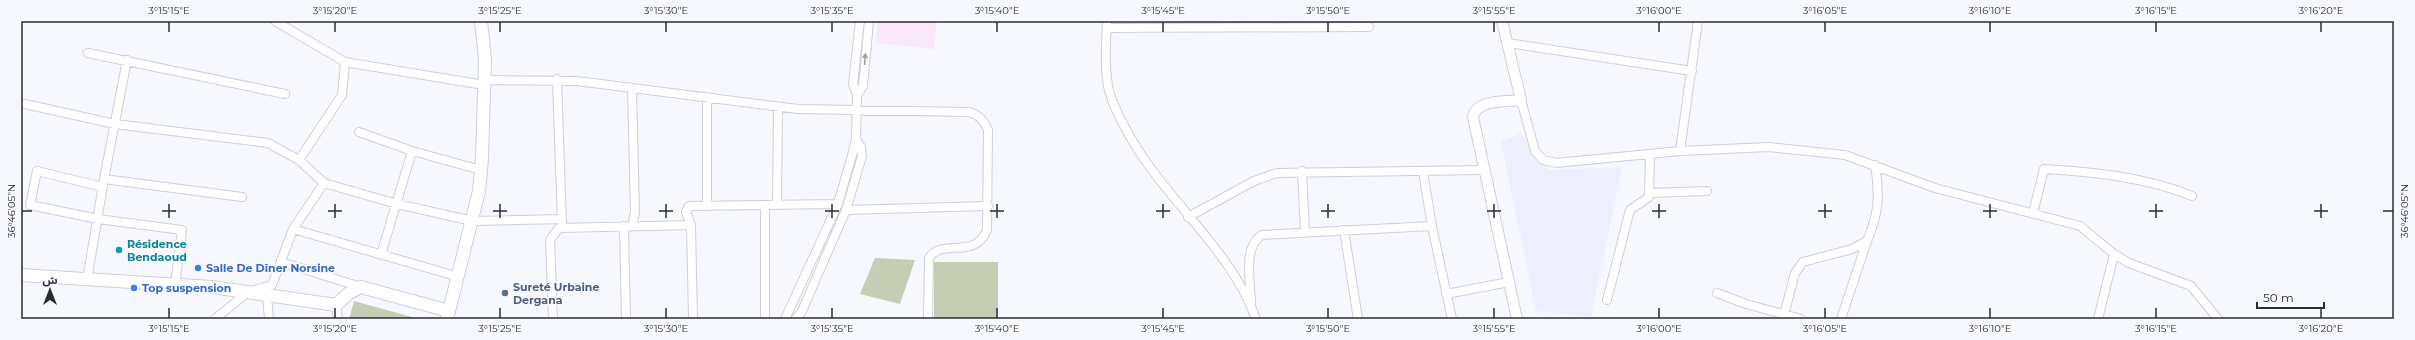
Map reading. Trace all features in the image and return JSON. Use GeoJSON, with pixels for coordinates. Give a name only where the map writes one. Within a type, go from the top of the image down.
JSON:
{"type":"FeatureCollection","features":[{"type":"Feature","properties":{"kind":"main road"},"geometry":{"type":"LineString","coordinates":[[21,275],[175,285],[248,292],[336,305],[349,293],[361,287],[448,315],[473,221],[481,170],[484,83],[481,21]]}},
{"type":"Feature","properties":{"kind":"street"},"geometry":{"type":"LineString","coordinates":[[275,21],[346,62],[484,83],[557,79],[778,106],[856,111],[969,112],[981,118],[988,130],[987,230],[979,243],[965,248],[939,250],[928,258],[928,319]]}},
{"type":"Feature","properties":{"kind":"street"},"geometry":{"type":"LineString","coordinates":[[785,319],[838,204],[856,139],[857,94],[853,84],[860,21]]}},
{"type":"Feature","properties":{"kind":"street"},"geometry":{"type":"LineString","coordinates":[[857,94],[864,86],[869,21]]}},
{"type":"Feature","properties":{"kind":"street"},"geometry":{"type":"LineString","coordinates":[[1502,21],[1535,151],[1543,160],[1556,162],[1680,151],[1769,146],[1805,149],[1845,155],[1935,188],[2080,226],[2114,254],[2129,263],[2191,286],[2218,319]]}},
{"type":"Feature","properties":{"kind":"street"},"geometry":{"type":"LineString","coordinates":[[1680,151],[1698,21]]}},
{"type":"Feature","properties":{"kind":"street"},"geometry":{"type":"LineString","coordinates":[[1256,319],[1251,305],[1223,261],[1148,166],[1116,111],[1109,91],[1106,69],[1107,24],[1312,24],[1369,27]]}},
{"type":"Feature","properties":{"kind":"street"},"geometry":{"type":"LineString","coordinates":[[1508,43],[1692,71]]}},
{"type":"Feature","properties":{"kind":"street"},"geometry":{"type":"LineString","coordinates":[[88,53],[285,94]]}},
{"type":"Feature","properties":{"kind":"street"},"geometry":{"type":"LineString","coordinates":[[87,280],[127,60]]}},
{"type":"Feature","properties":{"kind":"street"},"geometry":{"type":"LineString","coordinates":[[299,160],[342,95],[346,62]]}},
{"type":"Feature","properties":{"kind":"street"},"geometry":{"type":"LineString","coordinates":[[553,319],[550,240],[562,223],[557,79]]}},
{"type":"Feature","properties":{"kind":"street"},"geometry":{"type":"LineString","coordinates":[[626,319],[628,226],[635,212],[632,88]]}},
{"type":"Feature","properties":{"kind":"street"},"geometry":{"type":"LineString","coordinates":[[707,97],[707,205]]}},
{"type":"Feature","properties":{"kind":"street"},"geometry":{"type":"LineString","coordinates":[[1517,319],[1473,117],[1475,110],[1481,106],[1521,100]]}},
{"type":"Feature","properties":{"kind":"street"},"geometry":{"type":"LineString","coordinates":[[25,104],[115,124],[268,143],[299,160],[324,183],[397,204],[473,221],[628,226],[691,226]]}},
{"type":"Feature","properties":{"kind":"street"},"geometry":{"type":"LineString","coordinates":[[777,206],[778,106]]}},
{"type":"Feature","properties":{"kind":"street"},"geometry":{"type":"LineString","coordinates":[[359,132],[412,151],[481,170]]}},
{"type":"Feature","properties":{"kind":"street"},"geometry":{"type":"LineString","coordinates":[[796,319],[802,311],[846,210],[862,156],[861,147],[856,139]]}},
{"type":"Feature","properties":{"kind":"street"},"geometry":{"type":"LineString","coordinates":[[381,255],[412,151]]}},
{"type":"Feature","properties":{"kind":"street"},"geometry":{"type":"LineString","coordinates":[[1607,300],[1630,210],[1648,197],[1650,154]]}},
{"type":"Feature","properties":{"kind":"street"},"geometry":{"type":"LineString","coordinates":[[1841,319],[1878,208],[1879,189],[1875,166]]}},
{"type":"Feature","properties":{"kind":"street"},"geometry":{"type":"LineString","coordinates":[[2033,213],[2044,169],[2090,172],[2172,188],[2192,196]]}},
{"type":"Feature","properties":{"kind":"street"},"geometry":{"type":"LineString","coordinates":[[175,285],[182,230],[98,219],[30,205],[37,170],[104,183],[242,198]]}},
{"type":"Feature","properties":{"kind":"street"},"geometry":{"type":"LineString","coordinates":[[1188,217],[1254,181],[1278,173],[1302,171],[1423,172],[1484,170]]}},
{"type":"Feature","properties":{"kind":"street"},"geometry":{"type":"LineString","coordinates":[[1302,171],[1305,232]]}},
{"type":"Feature","properties":{"kind":"street"},"geometry":{"type":"LineString","coordinates":[[1423,172],[1432,226],[1452,319]]}},
{"type":"Feature","properties":{"kind":"street"},"geometry":{"type":"LineString","coordinates":[[215,319],[248,292],[272,285],[293,229],[324,183]]}},
{"type":"Feature","properties":{"kind":"street"},"geometry":{"type":"LineString","coordinates":[[1649,193],[1707,191]]}},
{"type":"Feature","properties":{"kind":"street"},"geometry":{"type":"LineString","coordinates":[[693,319],[691,226],[686,212],[687,207],[692,205],[777,206],[838,204]]}},
{"type":"Feature","properties":{"kind":"street"},"geometry":{"type":"LineString","coordinates":[[765,205],[765,319]]}},
{"type":"Feature","properties":{"kind":"street"},"geometry":{"type":"LineString","coordinates":[[846,210],[988,206]]}},
{"type":"Feature","properties":{"kind":"street"},"geometry":{"type":"LineString","coordinates":[[1251,305],[1250,251],[1254,241],[1267,233],[1432,226]]}},
{"type":"Feature","properties":{"kind":"street"},"geometry":{"type":"LineString","coordinates":[[293,229],[459,277]]}},
{"type":"Feature","properties":{"kind":"street"},"geometry":{"type":"LineString","coordinates":[[1344,230],[1358,319]]}},
{"type":"Feature","properties":{"kind":"street"},"geometry":{"type":"LineString","coordinates":[[1784,314],[1796,273],[1803,262],[1852,249],[1867,241]]}},
{"type":"Feature","properties":{"kind":"street"},"geometry":{"type":"LineString","coordinates":[[2098,319],[2114,254]]}},
{"type":"Feature","properties":{"kind":"street"},"geometry":{"type":"LineString","coordinates":[[280,262],[361,287]]}},
{"type":"Feature","properties":{"kind":"street"},"geometry":{"type":"LineString","coordinates":[[1446,294],[1509,282]]}},
{"type":"Feature","properties":{"kind":"street"},"geometry":{"type":"LineString","coordinates":[[1717,294],[1801,319]]}},
{"type":"Feature","properties":{"kind":"street"},"geometry":{"type":"LineString","coordinates":[[267,296],[269,319]]}},
{"type":"Feature","properties":{"kind":"street"},"geometry":{"type":"LineString","coordinates":[[336,305],[338,319]]}},
{"type":"Feature","properties":{"kind":"street"},"geometry":{"type":"LineString","coordinates":[[2209,319],[2211,310]]}},
{"type":"Feature","properties":{"kind":"shaded area"},"geometry":{"type":"Polygon","coordinates":[[[878,21],[937,21],[934,49],[876,43],[878,21]]]}},
{"type":"Feature","properties":{"kind":"shaded area"},"geometry":{"type":"Polygon","coordinates":[[[1522,133],[1537,161],[1550,170],[1622,167],[1591,317],[1536,311],[1501,142],[1522,133]]]}},
{"type":"Feature","properties":{"kind":"green space"},"geometry":{"type":"Polygon","coordinates":[[[875,258],[915,260],[900,304],[860,294],[875,258]]]}},
{"type":"Feature","properties":{"kind":"green space"},"geometry":{"type":"Polygon","coordinates":[[[934,262],[998,262],[998,319],[934,319],[934,262]]]}},
{"type":"Feature","properties":{"kind":"green space"},"geometry":{"type":"Polygon","coordinates":[[[354,301],[419,319],[349,319],[354,301]]]}},
{"type":"Feature","properties":{"kind":"place","name":"Résidence Bendaoud"},"geometry":{"type":"Point","coordinates":[119,250]}},
{"type":"Feature","properties":{"kind":"place","name":"Salle De Dîner Norsine"},"geometry":{"type":"Point","coordinates":[198,268]}},
{"type":"Feature","properties":{"kind":"place","name":"Top suspension"},"geometry":{"type":"Point","coordinates":[134,288]}},
{"type":"Feature","properties":{"kind":"place","name":"Sureté Urbaine Dergana"},"geometry":{"type":"Point","coordinates":[505,293]}}]}
